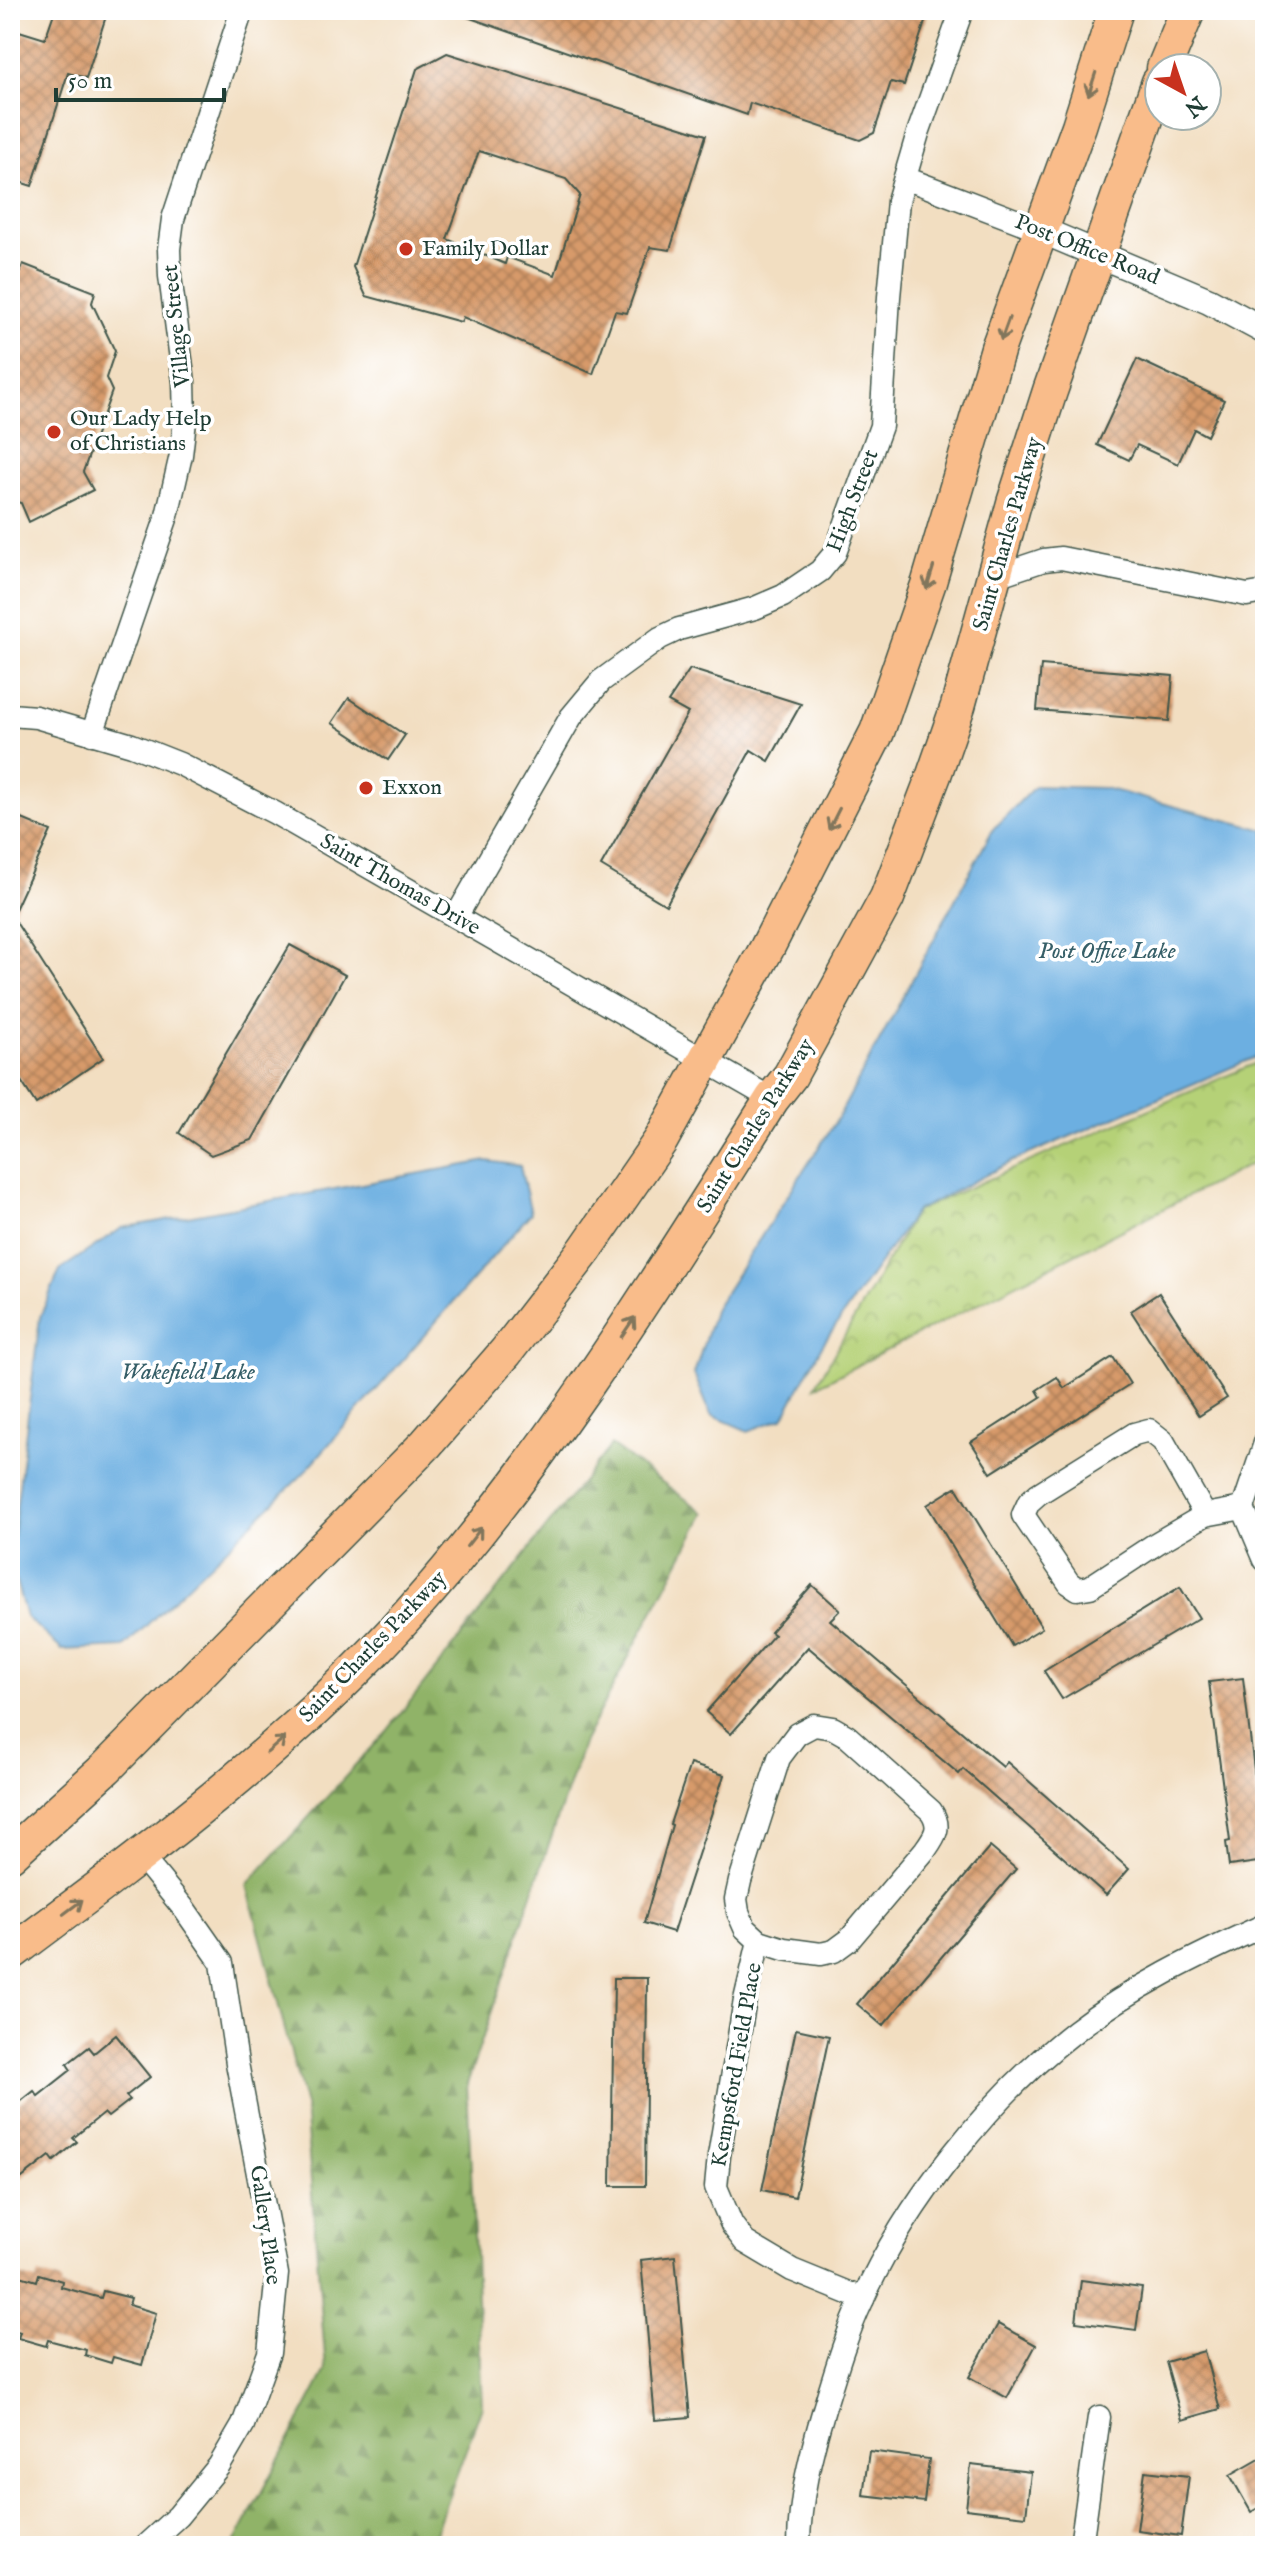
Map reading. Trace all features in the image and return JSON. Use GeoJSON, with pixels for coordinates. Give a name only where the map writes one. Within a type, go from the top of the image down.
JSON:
{"type":"FeatureCollection","features":[{"type":"Feature","properties":{"kind":"main road"},"geometry":{"type":"LineString","coordinates":[[10,1855],[106,1768],[436,1432],[506,1352],[585,1250],[661,1140],[774,934],[877,732],[929,582],[998,348],[1079,126],[1116,10]]}},
{"type":"Feature","properties":{"kind":"main road"},"geometry":{"type":"LineString","coordinates":[[1171,52],[1188,10]]}},
{"type":"Feature","properties":{"kind":"main road","name":"Saint Charles Parkway"},"geometry":{"type":"LineString","coordinates":[[10,1954],[141,1856],[292,1731],[409,1615],[458,1558],[553,1436],[655,1287],[772,1099],[790,1076],[887,898],[958,706],[1014,503],[1143,127]]}},
{"type":"Feature","properties":{"kind":"street","name":"Village Street"},"geometry":{"type":"LineString","coordinates":[[92,734],[167,516],[181,455],[185,421],[184,382],[170,276],[169,249],[173,219],[242,10]]}},
{"type":"Feature","properties":{"kind":"street","name":"High Street"},"geometry":{"type":"LineString","coordinates":[[456,917],[571,717],[601,681],[660,638],[783,596],[820,571],[830,560],[881,426],[898,201],[918,133],[962,10]]}},
{"type":"Feature","properties":{"kind":"street","name":"Post Office Road"},"geometry":{"type":"LineString","coordinates":[[905,178],[1041,230],[1209,301],[1265,331]]}},
{"type":"Feature","properties":{"kind":"street"},"geometry":{"type":"LineString","coordinates":[[996,576],[1044,560],[1061,558],[1247,595],[1265,592]]}},
{"type":"Feature","properties":{"kind":"street","name":"Saint Thomas Drive"},"geometry":{"type":"LineString","coordinates":[[10,715],[36,717],[132,745],[180,764],[275,813],[772,1099]]}},
{"type":"Feature","properties":{"kind":"street"},"geometry":{"type":"LineString","coordinates":[[1205,1515],[1163,1441],[1149,1430],[1134,1434],[1038,1494],[1029,1502],[1023,1515],[1069,1583],[1078,1589],[1090,1587],[1205,1515],[1243,1508]]}},
{"type":"Feature","properties":{"kind":"street"},"geometry":{"type":"LineString","coordinates":[[1265,1443],[1243,1508],[1265,1560]]}},
{"type":"Feature","properties":{"kind":"street","name":"Kempsford Field Place"},"geometry":{"type":"LineString","coordinates":[[814,1725],[833,1728],[931,1811],[937,1819],[936,1836],[842,1947],[821,1954],[784,1949],[759,1941],[745,1928],[736,1899],[779,1758],[797,1734],[814,1725]]}},
{"type":"Feature","properties":{"kind":"street","name":"Gallery Place"},"geometry":{"type":"LineString","coordinates":[[141,1856],[185,1910],[222,1963],[237,2063],[277,2274],[271,2339],[248,2412],[219,2466],[178,2516],[145,2546]]}},
{"type":"Feature","properties":{"kind":"street"},"geometry":{"type":"LineString","coordinates":[[799,2546],[799,2520],[816,2435],[841,2353],[863,2299],[916,2205],[940,2172],[1028,2073],[1075,2031],[1130,1993],[1265,1925]]}},
{"type":"Feature","properties":{"kind":"street","name":"Kempsford Field Place"},"geometry":{"type":"LineString","coordinates":[[759,1941],[745,2000],[716,2187],[732,2225],[745,2242],[792,2270],[863,2299]]}},
{"type":"Feature","properties":{"kind":"street"},"geometry":{"type":"LineString","coordinates":[[1081,2546],[1099,2417]]}},
{"type":"Feature","properties":{"kind":"green space"},"geometry":{"type":"Polygon","coordinates":[[[1265,1059],[1265,1157],[815,1387],[916,1211],[1265,1059]]]}},
{"type":"Feature","properties":{"kind":"green space"},"geometry":{"type":"Polygon","coordinates":[[[611,1445],[705,1513],[584,1741],[467,2084],[482,2406],[430,2546],[233,2546],[326,2370],[305,2106],[247,1885],[387,1731],[611,1445]]]}},
{"type":"Feature","properties":{"kind":"water","name":"Post Office Lake"},"geometry":{"type":"Polygon","coordinates":[[[1035,786],[1104,788],[1265,830],[1265,1053],[1015,1160],[916,1211],[823,1344],[783,1418],[748,1431],[711,1415],[694,1374],[715,1308],[839,1116],[993,829],[1035,786]]]}},
{"type":"Feature","properties":{"kind":"water","name":"Wakefield Lake"},"geometry":{"type":"Polygon","coordinates":[[[487,1161],[520,1166],[531,1213],[303,1474],[124,1647],[62,1650],[26,1617],[10,1560],[40,1317],[60,1270],[122,1228],[487,1161]]]}},
{"type":"Feature","properties":{"kind":"building"},"geometry":{"type":"Polygon","coordinates":[[[55,10],[108,10],[86,78],[68,73],[32,186],[10,179],[10,49],[16,30],[45,39],[55,10]]]}},
{"type":"Feature","properties":{"kind":"building"},"geometry":{"type":"Polygon","coordinates":[[[456,10],[929,10],[904,85],[891,82],[874,133],[860,140],[750,103],[747,115],[456,13],[456,10]]]}},
{"type":"Feature","properties":{"kind":"building"},"geometry":{"type":"Polygon","coordinates":[[[447,53],[706,135],[670,250],[650,247],[627,313],[615,311],[593,374],[463,317],[461,322],[366,296],[353,267],[417,69],[447,53]],[[479,151],[447,239],[505,264],[507,257],[555,275],[580,195],[566,179],[479,151]]]}},
{"type":"Feature","properties":{"kind":"building","name":"Our Lady Help of Christians"},"geometry":{"type":"Polygon","coordinates":[[[23,264],[95,292],[92,303],[115,351],[106,378],[112,391],[83,472],[93,490],[29,522],[21,503],[10,500],[10,304],[23,264]]]}},
{"type":"Feature","properties":{"kind":"building"},"geometry":{"type":"Polygon","coordinates":[[[1137,359],[1224,400],[1207,436],[1194,429],[1178,464],[1137,445],[1129,460],[1097,445],[1137,359]]]}},
{"type":"Feature","properties":{"kind":"building"},"geometry":{"type":"Polygon","coordinates":[[[1041,665],[1173,676],[1169,721],[1037,710],[1041,665]]]}},
{"type":"Feature","properties":{"kind":"building"},"geometry":{"type":"Polygon","coordinates":[[[690,669],[801,704],[769,761],[751,750],[666,905],[601,866],[688,713],[668,702],[690,669]]]}},
{"type":"Feature","properties":{"kind":"building"},"geometry":{"type":"Polygon","coordinates":[[[349,698],[405,735],[388,760],[332,723],[349,698]]]}},
{"type":"Feature","properties":{"kind":"building"},"geometry":{"type":"Polygon","coordinates":[[[10,814],[51,831],[12,916],[103,1058],[36,1104],[10,1064],[10,814]]]}},
{"type":"Feature","properties":{"kind":"building"},"geometry":{"type":"Polygon","coordinates":[[[290,945],[345,975],[252,1140],[211,1155],[179,1133],[290,945]]]}},
{"type":"Feature","properties":{"kind":"building"},"geometry":{"type":"Polygon","coordinates":[[[1159,1293],[1227,1398],[1199,1416],[1131,1311],[1159,1293]]]}},
{"type":"Feature","properties":{"kind":"building"},"geometry":{"type":"Polygon","coordinates":[[[1113,1357],[1130,1384],[991,1473],[971,1442],[1041,1397],[1037,1390],[1057,1377],[1064,1388],[1113,1357]]]}},
{"type":"Feature","properties":{"kind":"building"},"geometry":{"type":"Polygon","coordinates":[[[956,1487],[1042,1628],[1012,1646],[927,1505],[956,1487]]]}},
{"type":"Feature","properties":{"kind":"building"},"geometry":{"type":"Polygon","coordinates":[[[812,1585],[840,1610],[830,1620],[1003,1767],[1007,1762],[1129,1869],[1106,1895],[963,1769],[959,1774],[808,1647],[731,1734],[706,1712],[774,1635],[770,1632],[812,1585]]]}},
{"type":"Feature","properties":{"kind":"building"},"geometry":{"type":"Polygon","coordinates":[[[1180,1587],[1199,1618],[1062,1699],[1044,1671],[1180,1587]]]}},
{"type":"Feature","properties":{"kind":"building"},"geometry":{"type":"Polygon","coordinates":[[[1243,1678],[1265,1861],[1229,1866],[1226,1842],[1230,1841],[1209,1682],[1243,1678]]]}},
{"type":"Feature","properties":{"kind":"building"},"geometry":{"type":"Polygon","coordinates":[[[690,1764],[724,1775],[673,1932],[644,1923],[670,1824],[690,1764]]]}},
{"type":"Feature","properties":{"kind":"building"},"geometry":{"type":"Polygon","coordinates":[[[990,1847],[1016,1869],[883,2026],[857,2004],[990,1847]]]}},
{"type":"Feature","properties":{"kind":"building"},"geometry":{"type":"Polygon","coordinates":[[[614,1978],[647,1978],[645,2186],[611,2186],[614,1978]]]}},
{"type":"Feature","properties":{"kind":"building"},"geometry":{"type":"Polygon","coordinates":[[[796,2029],[829,2036],[795,2197],[762,2190],[796,2029]]]}},
{"type":"Feature","properties":{"kind":"building"},"geometry":{"type":"Polygon","coordinates":[[[116,2035],[150,2077],[126,2096],[130,2100],[108,2117],[104,2113],[73,2138],[77,2142],[54,2161],[50,2156],[18,2181],[10,2171],[10,2119],[19,2112],[15,2106],[34,2091],[38,2096],[71,2070],[67,2064],[89,2047],[94,2053],[116,2035]]]}},
{"type":"Feature","properties":{"kind":"building"},"geometry":{"type":"Polygon","coordinates":[[[675,2256],[690,2417],[655,2420],[641,2260],[675,2256]]]}},
{"type":"Feature","properties":{"kind":"building"},"geometry":{"type":"Polygon","coordinates":[[[10,2273],[37,2281],[39,2274],[62,2281],[61,2287],[101,2298],[103,2291],[131,2298],[129,2305],[156,2313],[142,2365],[113,2357],[111,2363],[85,2355],[86,2350],[48,2340],[46,2346],[18,2338],[20,2332],[10,2329],[10,2273]]]}},
{"type":"Feature","properties":{"kind":"building"},"geometry":{"type":"Polygon","coordinates":[[[1081,2280],[1142,2288],[1136,2330],[1076,2322],[1081,2280]]]}},
{"type":"Feature","properties":{"kind":"building"},"geometry":{"type":"Polygon","coordinates":[[[998,2324],[1036,2345],[1007,2398],[969,2377],[998,2324]]]}},
{"type":"Feature","properties":{"kind":"building"},"geometry":{"type":"Polygon","coordinates":[[[1204,2351],[1220,2409],[1182,2420],[1166,2362],[1204,2351]]]}},
{"type":"Feature","properties":{"kind":"building"},"geometry":{"type":"Polygon","coordinates":[[[869,2451],[929,2459],[924,2502],[863,2495],[869,2451]]]}},
{"type":"Feature","properties":{"kind":"building"},"geometry":{"type":"Polygon","coordinates":[[[1265,2455],[1265,2504],[1251,2512],[1230,2475],[1265,2455]]]}},
{"type":"Feature","properties":{"kind":"building"},"geometry":{"type":"Polygon","coordinates":[[[971,2465],[1031,2472],[1026,2516],[966,2509],[971,2465]]]}},
{"type":"Feature","properties":{"kind":"building"},"geometry":{"type":"Polygon","coordinates":[[[1145,2471],[1189,2476],[1181,2536],[1137,2530],[1145,2471]]]}},
{"type":"Feature","properties":{"kind":"place","name":"Family Dollar"},"geometry":{"type":"Point","coordinates":[406,249]}},
{"type":"Feature","properties":{"kind":"place","name":"Our Lady Help of Christians"},"geometry":{"type":"Point","coordinates":[54,432]}},
{"type":"Feature","properties":{"kind":"place","name":"Exxon"},"geometry":{"type":"Point","coordinates":[366,788]}}]}
